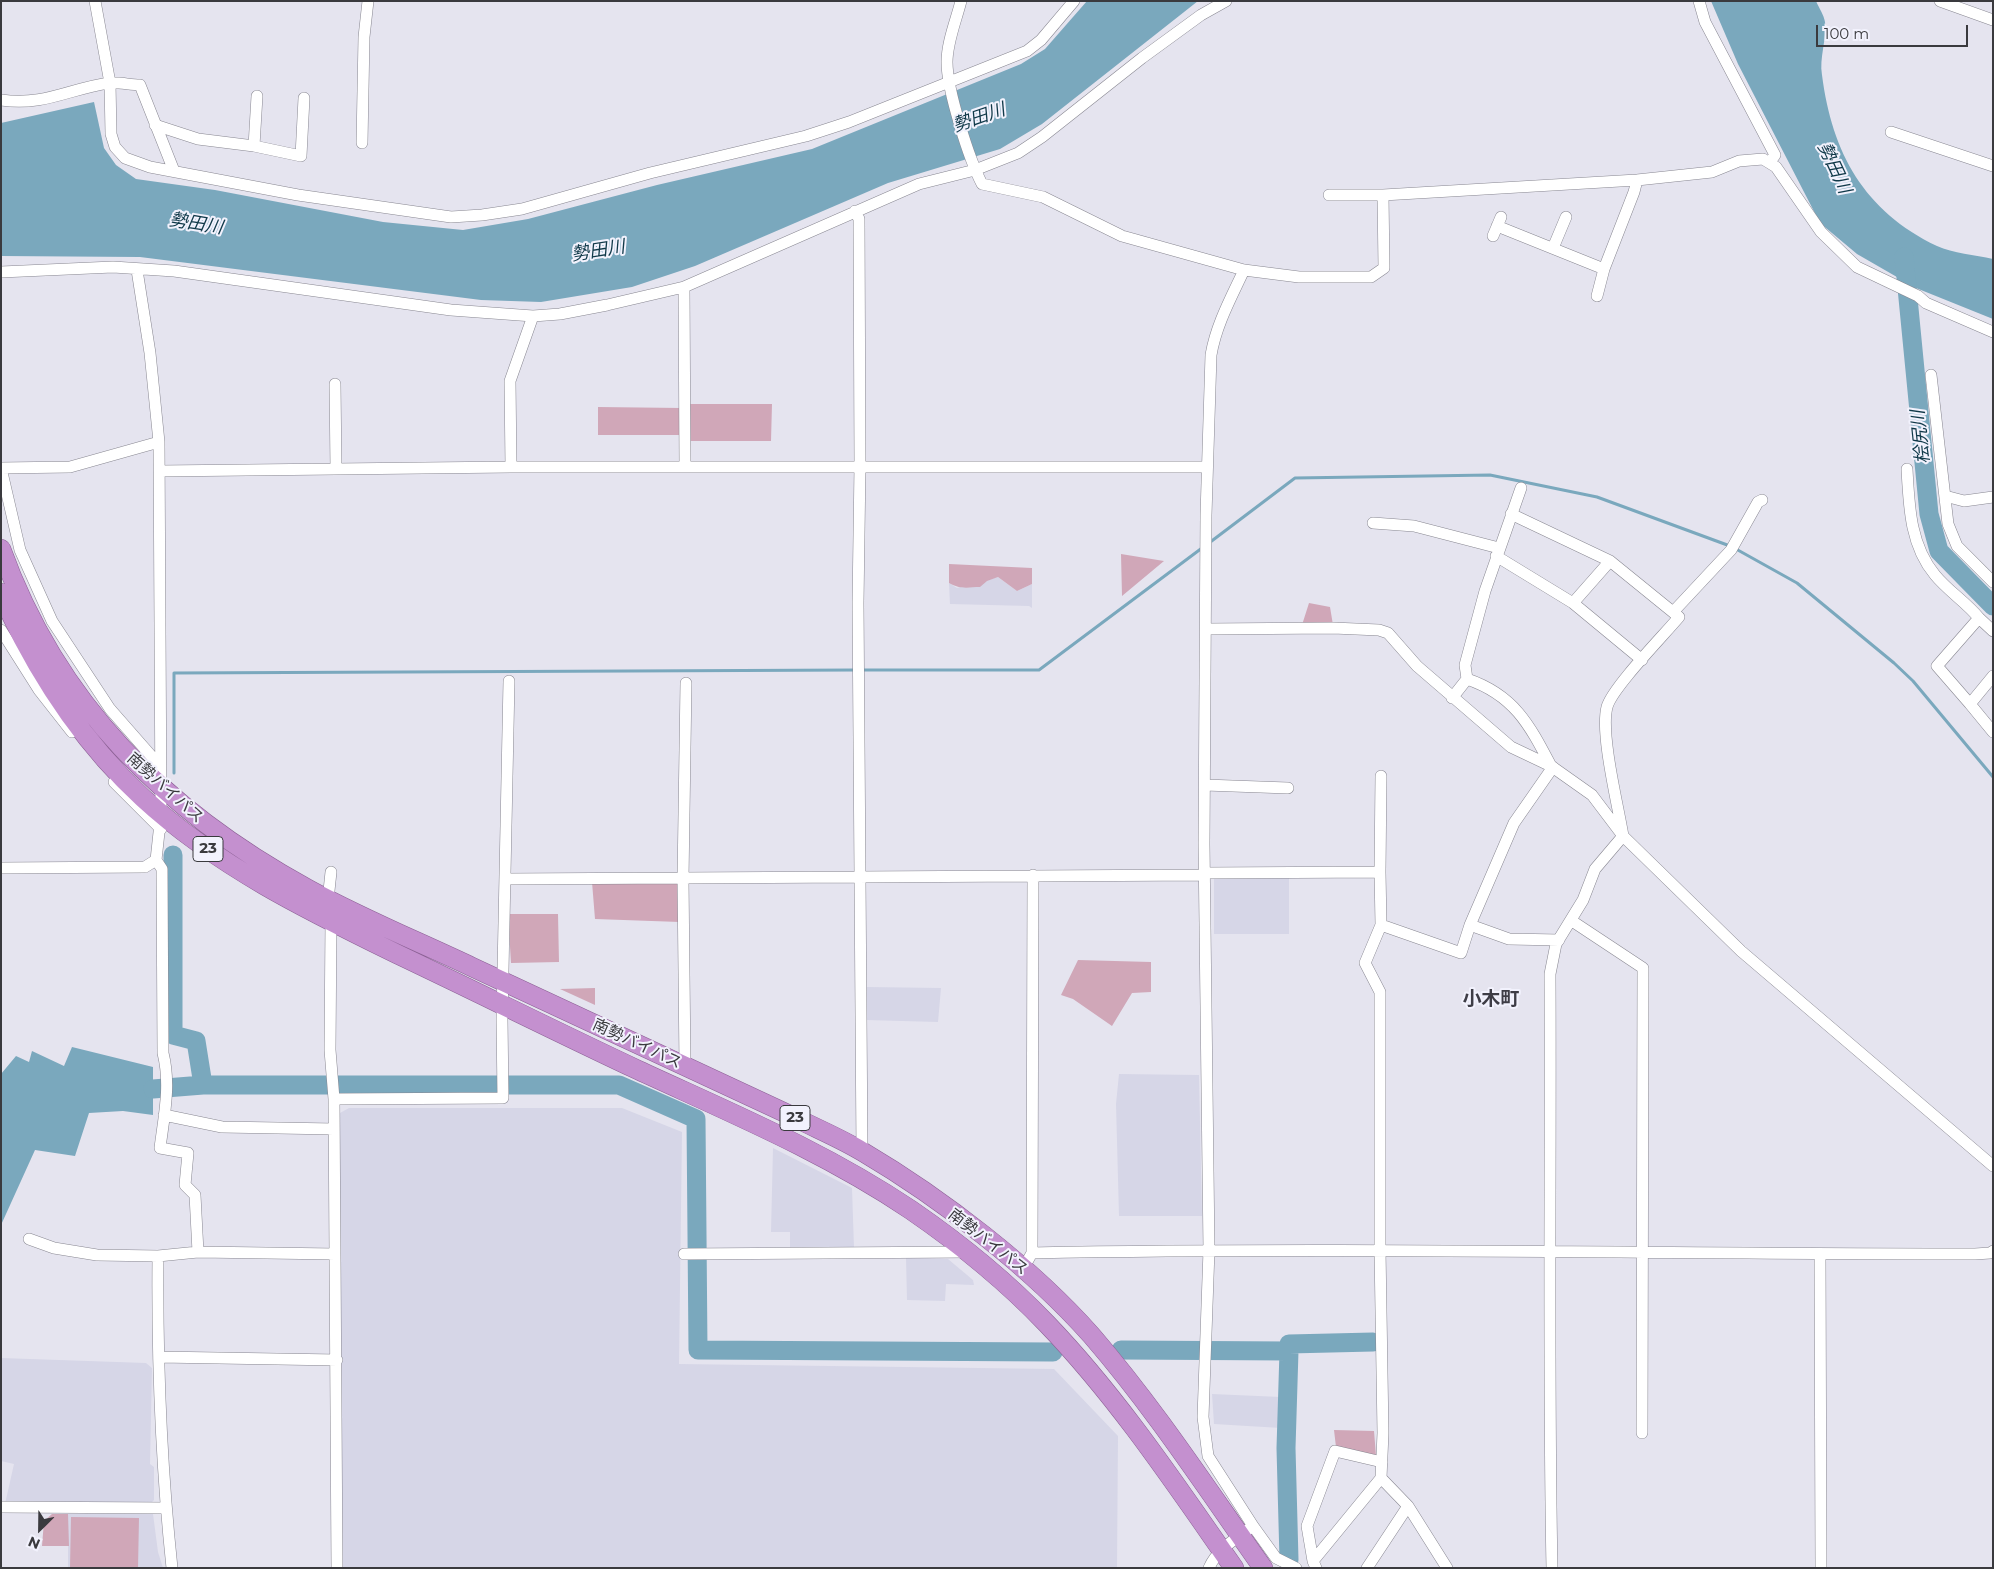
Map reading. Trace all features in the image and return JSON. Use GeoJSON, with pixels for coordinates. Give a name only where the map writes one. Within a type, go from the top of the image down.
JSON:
{"type":"FeatureCollection","features":[{"type":"Feature","properties":{"kind":"highway","name":"南勢バイパス"},"geometry":{"type":"LineString","coordinates":[[1,549],[23,603],[51,658],[112,739],[183,807],[241,849],[328,900],[685,1066],[862,1151],[1027,1261],[1116,1365],[1201,1477],[1247,1531],[1263,1568]]}},
{"type":"Feature","properties":{"kind":"highway","name":"南勢バイパス"},"geometry":{"type":"LineString","coordinates":[[1,593],[39,668],[70,715],[161,821],[204,846],[267,888],[331,921],[502,1005],[791,1140],[865,1180],[914,1212],[967,1252],[1018,1294],[1089,1371],[1234,1568]]}},
{"type":"Feature","properties":{"kind":"street"},"geometry":{"type":"LineString","coordinates":[[95,1],[110,83],[111,134],[115,147],[125,158],[136,164],[298,195],[451,217],[522,209],[650,173],[806,136],[849,122],[949,80],[1027,51],[1042,40],[1074,1]]}},
{"type":"Feature","properties":{"kind":"street"},"geometry":{"type":"LineString","coordinates":[[362,143],[364,36],[368,1]]}},
{"type":"Feature","properties":{"kind":"street"},"geometry":{"type":"LineString","coordinates":[[961,1],[948,49],[949,80],[974,168],[982,184],[1043,197],[1122,236],[1244,270],[1299,277],[1371,277],[1380,273],[1384,268],[1383,195]]}},
{"type":"Feature","properties":{"kind":"street"},"geometry":{"type":"LineString","coordinates":[[1,272],[113,267],[174,271],[451,310],[533,316],[560,314],[684,287],[725,271],[855,211],[919,184],[1018,153],[1042,137],[1142,58],[1201,15],[1226,1]]}},
{"type":"Feature","properties":{"kind":"street"},"geometry":{"type":"LineString","coordinates":[[1700,1],[1705,22],[1775,155],[1770,162]]}},
{"type":"Feature","properties":{"kind":"street"},"geometry":{"type":"LineString","coordinates":[[1940,1],[1993,20]]}},
{"type":"Feature","properties":{"kind":"street"},"geometry":{"type":"LineString","coordinates":[[1,100],[23,102],[46,100],[110,83],[140,85],[167,158],[174,171]]}},
{"type":"Feature","properties":{"kind":"street"},"geometry":{"type":"LineString","coordinates":[[254,146],[257,96]]}},
{"type":"Feature","properties":{"kind":"street"},"geometry":{"type":"LineString","coordinates":[[155,124],[198,139],[254,146],[301,156],[304,98]]}},
{"type":"Feature","properties":{"kind":"street"},"geometry":{"type":"LineString","coordinates":[[1891,132],[1993,166]]}},
{"type":"Feature","properties":{"kind":"street"},"geometry":{"type":"LineString","coordinates":[[1329,195],[1383,195],[1636,180],[1712,172],[1746,160],[1763,159],[1776,166],[1820,232],[1857,267],[1918,296],[1926,303],[1993,332]]}},
{"type":"Feature","properties":{"kind":"street"},"geometry":{"type":"LineString","coordinates":[[1597,296],[1604,268],[1634,192],[1636,180]]}},
{"type":"Feature","properties":{"kind":"street"},"geometry":{"type":"LineString","coordinates":[[855,211],[860,218],[858,682],[862,1151]]}},
{"type":"Feature","properties":{"kind":"street"},"geometry":{"type":"LineString","coordinates":[[1554,248],[1566,216]]}},
{"type":"Feature","properties":{"kind":"street"},"geometry":{"type":"LineString","coordinates":[[1497,226],[1604,268]]}},
{"type":"Feature","properties":{"kind":"street"},"geometry":{"type":"LineString","coordinates":[[137,270],[150,353],[160,470],[159,786],[161,821],[156,860],[162,869],[163,1053],[168,1098],[160,1148],[188,1153],[185,1185],[195,1195],[198,1252]]}},
{"type":"Feature","properties":{"kind":"street"},"geometry":{"type":"LineString","coordinates":[[1244,270],[1214,337],[1211,355],[1206,515],[1205,785],[1209,1250],[1203,1417],[1208,1456],[1247,1531],[1276,1558],[1296,1568]]}},
{"type":"Feature","properties":{"kind":"street"},"geometry":{"type":"LineString","coordinates":[[684,287],[685,466]]}},
{"type":"Feature","properties":{"kind":"street"},"geometry":{"type":"LineString","coordinates":[[511,466],[510,381],[533,316]]}},
{"type":"Feature","properties":{"kind":"street"},"geometry":{"type":"LineString","coordinates":[[1931,375],[1948,524],[1957,546],[1990,576]]}},
{"type":"Feature","properties":{"kind":"street"},"geometry":{"type":"LineString","coordinates":[[335,384],[336,469]]}},
{"type":"Feature","properties":{"kind":"street"},"geometry":{"type":"LineString","coordinates":[[159,442],[70,467],[1,468],[20,550],[52,621],[110,710],[160,766]]}},
{"type":"Feature","properties":{"kind":"street"},"geometry":{"type":"LineString","coordinates":[[160,470],[511,466],[1207,467]]}},
{"type":"Feature","properties":{"kind":"street"},"geometry":{"type":"LineString","coordinates":[[1907,469],[1910,515],[1924,560],[1940,580],[1993,631]]}},
{"type":"Feature","properties":{"kind":"street"},"geometry":{"type":"LineString","coordinates":[[1452,698],[1466,679],[1465,665],[1498,552],[1521,488]]}},
{"type":"Feature","properties":{"kind":"street"},"geometry":{"type":"LineString","coordinates":[[1945,496],[1959,501],[1993,497]]}},
{"type":"Feature","properties":{"kind":"street"},"geometry":{"type":"LineString","coordinates":[[1674,611],[1734,547],[1758,502],[1762,500]]}},
{"type":"Feature","properties":{"kind":"street"},"geometry":{"type":"LineString","coordinates":[[1948,524],[1959,501]]}},
{"type":"Feature","properties":{"kind":"street"},"geometry":{"type":"LineString","coordinates":[[1511,514],[1610,561],[1674,611],[1679,617],[1620,685],[1607,705],[1604,726],[1623,836]]}},
{"type":"Feature","properties":{"kind":"street"},"geometry":{"type":"LineString","coordinates":[[1373,523],[1414,526],[1498,552],[1573,603],[1642,660]]}},
{"type":"Feature","properties":{"kind":"street"},"geometry":{"type":"LineString","coordinates":[[1573,603],[1610,561]]}},
{"type":"Feature","properties":{"kind":"street"},"geometry":{"type":"LineString","coordinates":[[1979,618],[1937,666],[1993,732]]}},
{"type":"Feature","properties":{"kind":"street"},"geometry":{"type":"LineString","coordinates":[[1207,629],[1379,630],[1388,633],[1417,666],[1511,747],[1552,767],[1592,795],[1623,836],[1741,952],[1993,1166]]}},
{"type":"Feature","properties":{"kind":"street"},"geometry":{"type":"LineString","coordinates":[[1,630],[39,690],[92,758],[161,821]]}},
{"type":"Feature","properties":{"kind":"street"},"geometry":{"type":"LineString","coordinates":[[1970,704],[1993,676]]}},
{"type":"Feature","properties":{"kind":"street"},"geometry":{"type":"LineString","coordinates":[[1466,679],[1481,684],[1510,703],[1529,723],[1552,767]]}},
{"type":"Feature","properties":{"kind":"street"},"geometry":{"type":"LineString","coordinates":[[334,1099],[503,1098],[502,1005],[506,879],[508,681]]}},
{"type":"Feature","properties":{"kind":"street"},"geometry":{"type":"LineString","coordinates":[[685,1066],[683,879],[686,683]]}},
{"type":"Feature","properties":{"kind":"street"},"geometry":{"type":"LineString","coordinates":[[1381,925],[1461,953],[1470,925],[1514,823],[1552,767]]}},
{"type":"Feature","properties":{"kind":"street"},"geometry":{"type":"LineString","coordinates":[[1314,1564],[1381,1478],[1383,1434],[1380,1250],[1380,992],[1365,963],[1381,925],[1381,776]]}},
{"type":"Feature","properties":{"kind":"street"},"geometry":{"type":"LineString","coordinates":[[1205,785],[1288,788]]}},
{"type":"Feature","properties":{"kind":"street"},"geometry":{"type":"LineString","coordinates":[[1552,1568],[1549,1421],[1551,1253],[1550,974],[1556,944],[1572,921],[1583,900],[1594,869],[1623,836]]}},
{"type":"Feature","properties":{"kind":"street"},"geometry":{"type":"LineString","coordinates":[[1,868],[145,867],[156,860]]}},
{"type":"Feature","properties":{"kind":"street"},"geometry":{"type":"LineString","coordinates":[[328,900],[331,872]]}},
{"type":"Feature","properties":{"kind":"street"},"geometry":{"type":"LineString","coordinates":[[506,879],[1380,872]]}},
{"type":"Feature","properties":{"kind":"street"},"geometry":{"type":"LineString","coordinates":[[1033,875],[1027,1261],[1209,1250],[1820,1254],[1974,1254],[1990,1253],[1993,1251]]}},
{"type":"Feature","properties":{"kind":"street"},"geometry":{"type":"LineString","coordinates":[[331,921],[330,1050],[334,1099],[337,1568]]}},
{"type":"Feature","properties":{"kind":"street"},"geometry":{"type":"LineString","coordinates":[[1572,921],[1643,968],[1642,1433]]}},
{"type":"Feature","properties":{"kind":"street"},"geometry":{"type":"LineString","coordinates":[[1470,925],[1509,939],[1559,940]]}},
{"type":"Feature","properties":{"kind":"street"},"geometry":{"type":"LineString","coordinates":[[164,1115],[222,1127],[334,1129]]}},
{"type":"Feature","properties":{"kind":"street"},"geometry":{"type":"LineString","coordinates":[[29,1239],[77,1252],[158,1256],[198,1252],[336,1254]]}},
{"type":"Feature","properties":{"kind":"street"},"geometry":{"type":"LineString","coordinates":[[684,1254],[967,1252]]}},
{"type":"Feature","properties":{"kind":"street"},"geometry":{"type":"LineString","coordinates":[[1820,1254],[1821,1568]]}},
{"type":"Feature","properties":{"kind":"street"},"geometry":{"type":"LineString","coordinates":[[158,1256],[157,1353],[159,1357],[166,1508],[172,1568]]}},
{"type":"Feature","properties":{"kind":"street"},"geometry":{"type":"LineString","coordinates":[[159,1357],[336,1360]]}},
{"type":"Feature","properties":{"kind":"street"},"geometry":{"type":"LineString","coordinates":[[1314,1564],[1307,1526],[1336,1451],[1382,1462]]}},
{"type":"Feature","properties":{"kind":"street"},"geometry":{"type":"LineString","coordinates":[[1381,1478],[1408,1506],[1447,1568]]}},
{"type":"Feature","properties":{"kind":"street"},"geometry":{"type":"LineString","coordinates":[[1366,1568],[1408,1506]]}},
{"type":"Feature","properties":{"kind":"street"},"geometry":{"type":"LineString","coordinates":[[1,1507],[166,1508]]}},
{"type":"Feature","properties":{"kind":"street"},"geometry":{"type":"LineString","coordinates":[[1209,1568],[1212,1560],[1222,1550],[1247,1531]]}},
{"type":"Feature","properties":{"kind":"shaded area"},"geometry":{"type":"Polygon","coordinates":[[[688,404],[772,404],[771,441],[688,441],[688,404]]]}},
{"type":"Feature","properties":{"kind":"shaded area"},"geometry":{"type":"Polygon","coordinates":[[[598,407],[682,408],[683,435],[598,435],[598,407]]]}},
{"type":"Feature","properties":{"kind":"shaded area"},"geometry":{"type":"Polygon","coordinates":[[[1121,554],[1164,561],[1122,596],[1121,554]]]}},
{"type":"Feature","properties":{"kind":"shaded area"},"geometry":{"type":"Polygon","coordinates":[[[949,564],[1032,568],[1032,584],[1017,591],[998,577],[987,581],[980,587],[957,587],[949,583],[949,564]]]}},
{"type":"Feature","properties":{"kind":"shaded area"},"geometry":{"type":"Polygon","coordinates":[[[998,577],[1017,591],[1032,584],[1032,608],[1029,606],[950,604],[949,583],[957,588],[998,577]]]}},
{"type":"Feature","properties":{"kind":"shaded area"},"geometry":{"type":"Polygon","coordinates":[[[1309,603],[1330,607],[1333,625],[1302,625],[1309,603]]]}},
{"type":"Feature","properties":{"kind":"shaded area"},"geometry":{"type":"Polygon","coordinates":[[[1214,878],[1289,878],[1289,934],[1214,934],[1214,878]]]}},
{"type":"Feature","properties":{"kind":"shaded area"},"geometry":{"type":"Polygon","coordinates":[[[592,882],[680,882],[680,922],[595,919],[592,882]]]}},
{"type":"Feature","properties":{"kind":"shaded area"},"geometry":{"type":"Polygon","coordinates":[[[508,914],[558,914],[559,962],[511,963],[508,914]]]}},
{"type":"Feature","properties":{"kind":"shaded area"},"geometry":{"type":"Polygon","coordinates":[[[1078,960],[1151,962],[1151,992],[1132,993],[1112,1026],[1073,999],[1061,995],[1078,960]]]}},
{"type":"Feature","properties":{"kind":"shaded area"},"geometry":{"type":"Polygon","coordinates":[[[867,987],[941,988],[938,1022],[866,1020],[867,987]]]}},
{"type":"Feature","properties":{"kind":"shaded area"},"geometry":{"type":"Polygon","coordinates":[[[595,988],[595,1005],[560,989],[595,988]]]}},
{"type":"Feature","properties":{"kind":"shaded area"},"geometry":{"type":"Polygon","coordinates":[[[1119,1074],[1199,1075],[1202,1216],[1119,1216],[1116,1104],[1119,1074]]]}},
{"type":"Feature","properties":{"kind":"shaded area"},"geometry":{"type":"Polygon","coordinates":[[[349,1108],[622,1108],[682,1132],[679,1364],[1054,1369],[1118,1436],[1117,1568],[339,1568],[340,1113],[349,1108]]]}},
{"type":"Feature","properties":{"kind":"shaded area"},"geometry":{"type":"Polygon","coordinates":[[[773,1148],[852,1188],[854,1248],[790,1247],[790,1232],[771,1232],[773,1148]]]}},
{"type":"Feature","properties":{"kind":"shaded area"},"geometry":{"type":"Polygon","coordinates":[[[906,1258],[948,1259],[973,1280],[974,1285],[946,1284],[945,1301],[907,1300],[906,1258]]]}},
{"type":"Feature","properties":{"kind":"shaded area"},"geometry":{"type":"Polygon","coordinates":[[[1,1358],[146,1363],[152,1368],[150,1464],[154,1467],[154,1500],[150,1504],[5,1504],[14,1464],[1,1461],[1,1358]]]}},
{"type":"Feature","properties":{"kind":"shaded area"},"geometry":{"type":"Polygon","coordinates":[[[1212,1394],[1281,1397],[1281,1428],[1214,1424],[1212,1394]]]}},
{"type":"Feature","properties":{"kind":"shaded area"},"geometry":{"type":"Polygon","coordinates":[[[1334,1430],[1374,1431],[1376,1456],[1336,1447],[1334,1430]]]}},
{"type":"Feature","properties":{"kind":"shaded area"},"geometry":{"type":"Polygon","coordinates":[[[52,1514],[68,1514],[69,1546],[42,1546],[44,1521],[52,1514]]]}},
{"type":"Feature","properties":{"kind":"shaded area"},"geometry":{"type":"Polygon","coordinates":[[[68,1514],[153,1514],[158,1552],[163,1568],[68,1568],[68,1514]]]}},
{"type":"Feature","properties":{"kind":"shaded area"},"geometry":{"type":"Polygon","coordinates":[[[71,1517],[139,1518],[138,1568],[70,1568],[71,1517]]]}},
{"type":"Feature","properties":{"kind":"water","name":"勢田川"},"geometry":{"type":"Polygon","coordinates":[[[1087,1],[1198,1],[1042,124],[1000,149],[888,183],[695,266],[632,287],[541,302],[481,300],[140,257],[1,256],[1,123],[94,102],[104,148],[116,165],[136,179],[215,190],[383,222],[463,230],[528,219],[657,185],[812,149],[1021,64],[1045,49],[1087,1]]]}},
{"type":"Feature","properties":{"kind":"water","name":"勢田川"},"geometry":{"type":"Polygon","coordinates":[[[1711,1],[1816,1],[1825,22],[1821,69],[1827,103],[1834,130],[1856,177],[1871,197],[1912,232],[1943,248],[1993,259],[1993,319],[1916,288],[1857,254],[1820,223],[1738,64],[1711,1]]]}},
{"type":"Feature","properties":{"kind":"water"},"geometry":{"type":"Polygon","coordinates":[[[72,1047],[153,1067],[153,1115],[123,1111],[89,1113],[75,1156],[35,1150],[1,1225],[1,1074],[16,1056],[29,1062],[32,1051],[64,1066],[72,1047]]]}},
{"type":"Feature","properties":{"kind":"waterway","name":"桧尻川"},"geometry":{"type":"LineString","coordinates":[[1904,257],[1929,514],[1939,551],[1993,606]]}},
{"type":"Feature","properties":{"kind":"waterway"},"geometry":{"type":"LineString","coordinates":[[1209,543],[1295,478],[1490,475],[1597,497],[1730,546]]}},
{"type":"Feature","properties":{"kind":"waterway"},"geometry":{"type":"LineString","coordinates":[[861,670],[1039,670],[1202,548]]}},
{"type":"Feature","properties":{"kind":"waterway"},"geometry":{"type":"LineString","coordinates":[[1736,549],[1797,583],[1894,663],[1913,681],[1993,777]]}},
{"type":"Feature","properties":{"kind":"waterway"},"geometry":{"type":"LineString","coordinates":[[174,773],[174,673],[855,670]]}},
{"type":"Feature","properties":{"kind":"waterway"},"geometry":{"type":"LineString","coordinates":[[153,1089],[203,1085],[196,1041],[173,1035],[173,855]]}},
{"type":"Feature","properties":{"kind":"waterway"},"geometry":{"type":"LineString","coordinates":[[203,1085],[619,1085],[696,1119],[698,1350],[1053,1352]]}},
{"type":"Feature","properties":{"kind":"waterway"},"geometry":{"type":"LineString","coordinates":[[1121,1350],[1289,1351],[1289,1344],[1373,1342]]}},
{"type":"Feature","properties":{"kind":"waterway"},"geometry":{"type":"LineString","coordinates":[[1289,1351],[1286,1448],[1289,1560]]}},
{"type":"Feature","properties":{"kind":"district","name":"小木町"},"geometry":{"type":"Point","coordinates":[1491,999]}}]}
